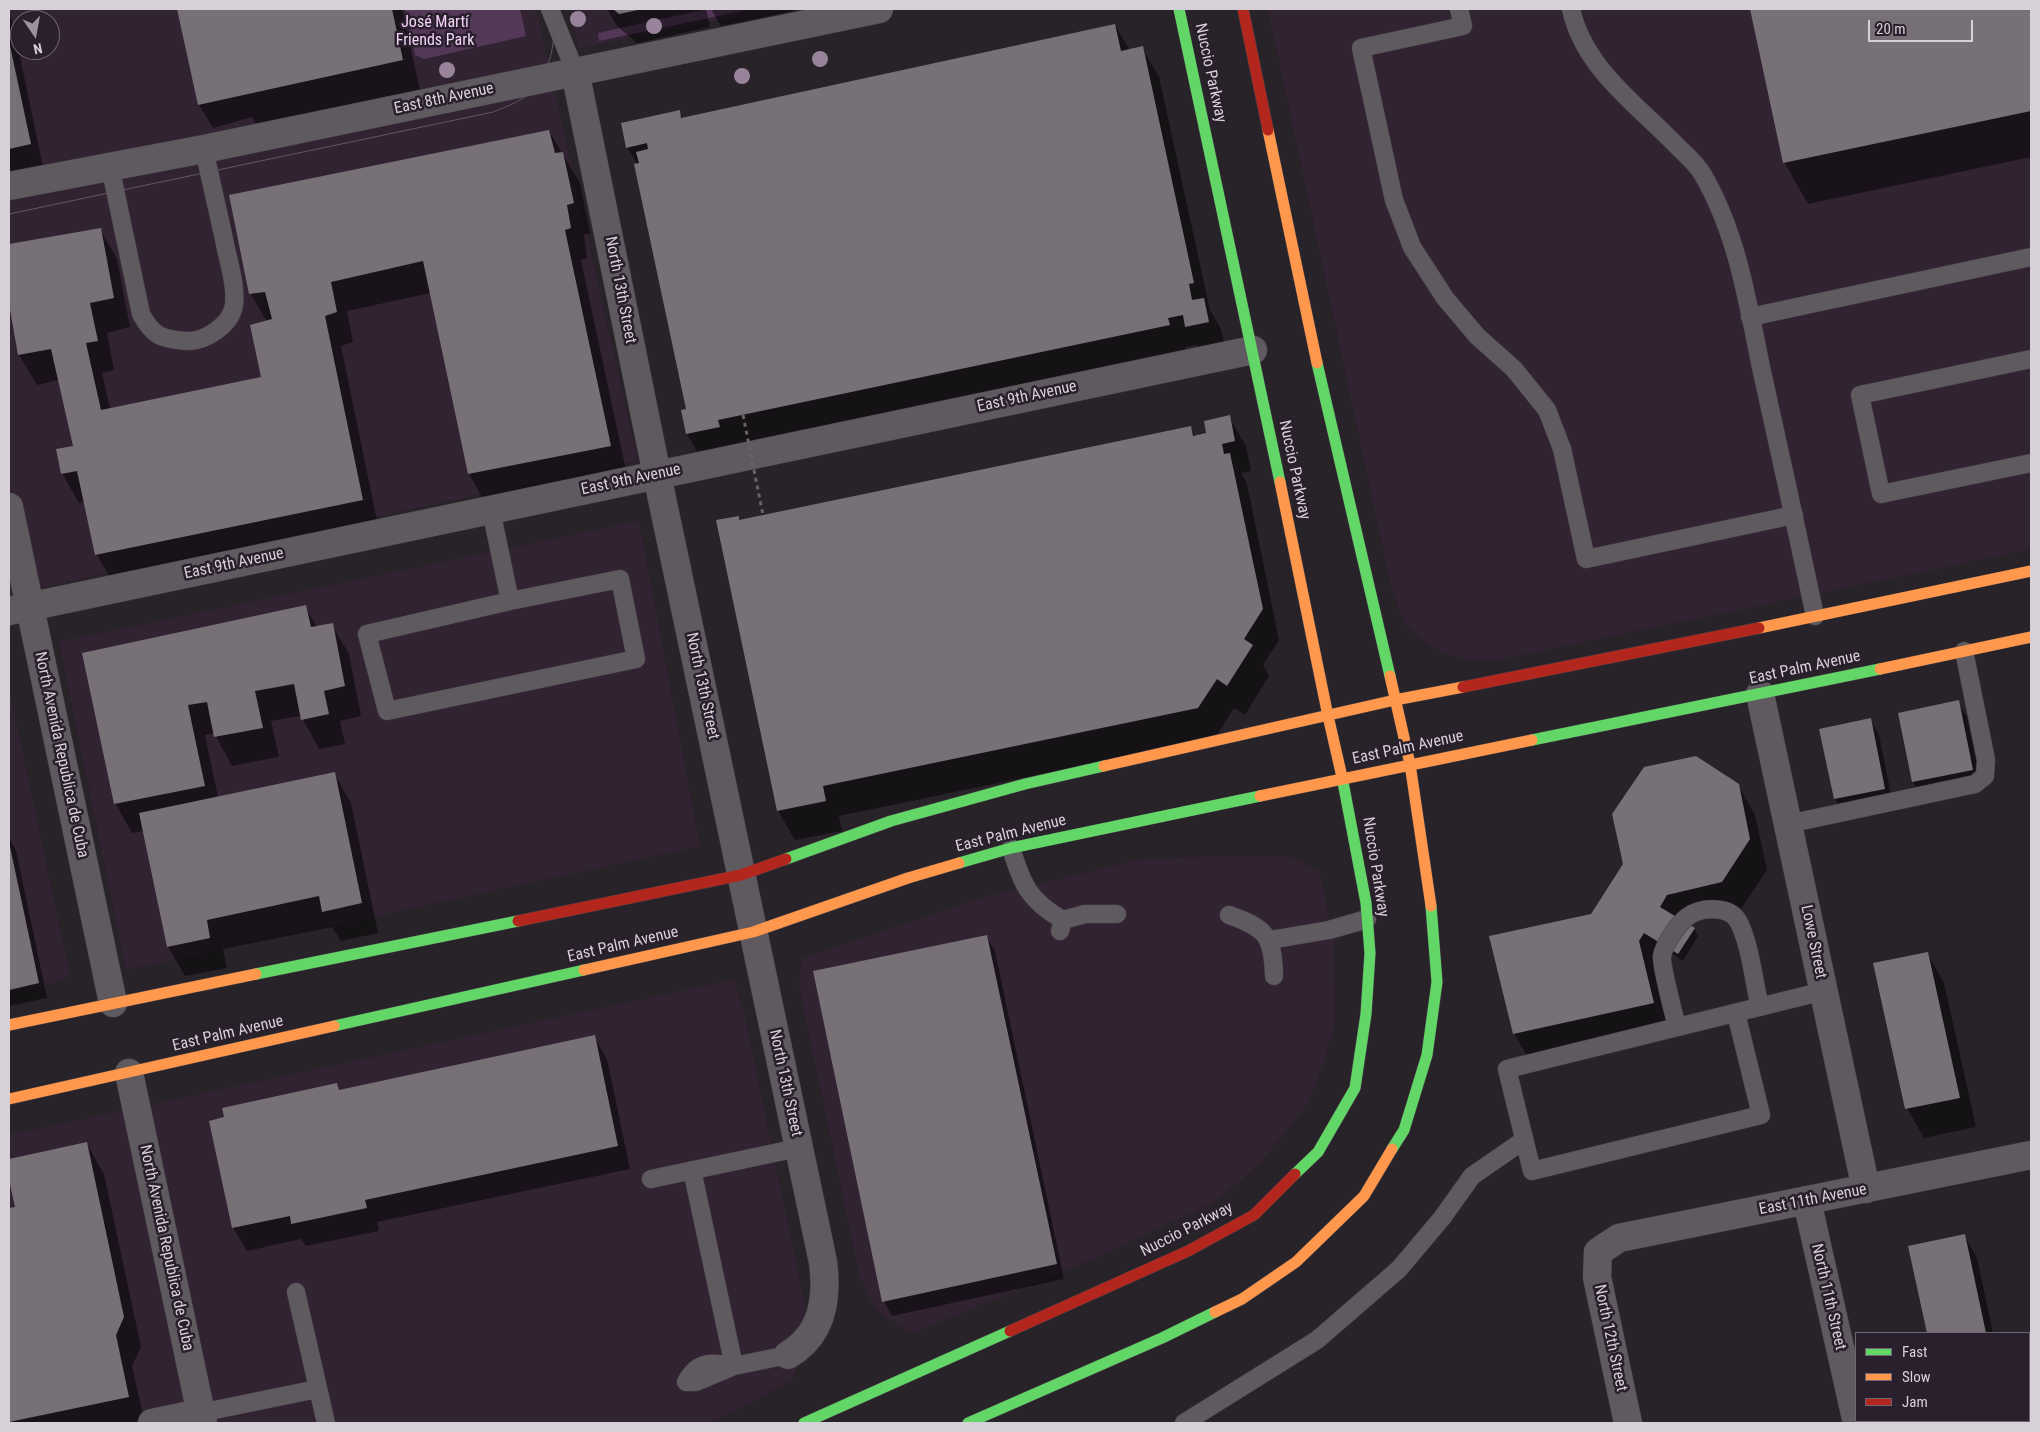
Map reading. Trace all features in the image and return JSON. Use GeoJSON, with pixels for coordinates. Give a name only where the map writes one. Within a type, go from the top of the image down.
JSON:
{"type":"FeatureCollection","features":[{"type":"Feature","properties":{"kind":"street","name":"East 8th Avenue"},"geometry":{"type":"LineString","coordinates":[[9,186],[204,149],[879,9]]}},
{"type":"Feature","properties":{"kind":"street","name":"Nuccio Parkway"},"geometry":{"type":"LineString","coordinates":[[804,1423],[1188,1251],[1254,1214],[1318,1152],[1355,1088],[1366,1014],[1370,953],[1366,903],[1343,779],[1328,716],[1253,350],[1179,9]]}},
{"type":"Feature","properties":{"kind":"street"},"geometry":{"type":"LineString","coordinates":[[968,1423],[1162,1338],[1242,1299],[1296,1262],[1364,1196],[1404,1130],[1427,1054],[1437,982],[1432,915],[1410,764],[1311,339],[1243,9]]}},
{"type":"Feature","properties":{"kind":"street","name":"North 13th Street"},"geometry":{"type":"LineString","coordinates":[[575,71],[657,475],[823,1262],[825,1291],[818,1322],[811,1336],[800,1348],[788,1355]]}},
{"type":"Feature","properties":{"kind":"street","name":"East 9th Avenue"},"geometry":{"type":"LineString","coordinates":[[19,609],[1253,350]]}},
{"type":"Feature","properties":{"kind":"street","name":"North Avenida Republica de Cuba"},"geometry":{"type":"LineString","coordinates":[[9,508],[19,609],[113,1003]]}},
{"type":"Feature","properties":{"kind":"street"},"geometry":{"type":"LineString","coordinates":[[9,1025],[741,875],[891,820],[1026,784],[1395,700],[2031,571]]}},
{"type":"Feature","properties":{"kind":"street","name":"East Palm Avenue"},"geometry":{"type":"LineString","coordinates":[[9,1099],[753,932],[908,878],[1011,848],[2031,637]]}},
{"type":"Feature","properties":{"kind":"street","name":"Lowe Street"},"geometry":{"type":"LineString","coordinates":[[1760,694],[1866,1189]]}},
{"type":"Feature","properties":{"kind":"street","name":"North Avenida Republica de Cuba"},"geometry":{"type":"LineString","coordinates":[[129,1073],[202,1418]]}},
{"type":"Feature","properties":{"kind":"street","name":"East 11th Avenue"},"geometry":{"type":"LineString","coordinates":[[1598,1252],[1619,1238],[2031,1155]]}},
{"type":"Feature","properties":{"kind":"street","name":"North 11th Street"},"geometry":{"type":"LineString","coordinates":[[1807,1201],[1855,1414]]}},
{"type":"Feature","properties":{"kind":"street","name":"North 12th Street"},"geometry":{"type":"LineString","coordinates":[[1598,1252],[1597,1277],[1628,1423]]}},
{"type":"Feature","properties":{"kind":"street"},"geometry":{"type":"LineString","coordinates":[[152,1423],[202,1418]]}},
{"type":"Feature","properties":{"kind":"lane","name":"North 13th Street"},"geometry":{"type":"LineString","coordinates":[[550,9],[575,71]]}},
{"type":"Feature","properties":{"kind":"lane"},"geometry":{"type":"LineString","coordinates":[[1459,9],[1463,26],[1361,48],[1394,200],[1412,248],[1445,298],[1477,336],[1514,369],[1546,410],[1562,449],[1586,559],[1794,516]]}},
{"type":"Feature","properties":{"kind":"lane"},"geometry":{"type":"LineString","coordinates":[[1571,9],[1574,21],[1592,59],[1615,85],[1667,135],[1702,173],[1727,224],[1742,280],[1815,616]]}},
{"type":"Feature","properties":{"kind":"lane"},"geometry":{"type":"LineString","coordinates":[[110,166],[141,314],[150,329],[167,340],[190,341],[213,333],[228,321],[234,306],[233,280],[204,149]]}},
{"type":"Feature","properties":{"kind":"lane"},"geometry":{"type":"LineString","coordinates":[[1750,317],[2031,257]]}},
{"type":"Feature","properties":{"kind":"lane"},"geometry":{"type":"LineString","coordinates":[[2031,359],[1860,395],[1881,494],[2031,463]]}},
{"type":"Feature","properties":{"kind":"lane"},"geometry":{"type":"LineString","coordinates":[[492,510],[510,601]]}},
{"type":"Feature","properties":{"kind":"lane"},"geometry":{"type":"LineString","coordinates":[[620,579],[636,659],[387,711],[368,634],[510,601],[620,579]]}},
{"type":"Feature","properties":{"kind":"lane"},"geometry":{"type":"LineString","coordinates":[[1788,824],[1975,784],[1985,776],[1986,760],[1964,651]]}},
{"type":"Feature","properties":{"kind":"lane"},"geometry":{"type":"LineString","coordinates":[[1011,848],[1020,878],[1030,895],[1062,925],[1085,914],[1117,914]]}},
{"type":"Feature","properties":{"kind":"lane"},"geometry":{"type":"LineString","coordinates":[[1677,1028],[1662,958],[1666,942],[1686,918],[1704,910],[1724,910],[1737,919],[1744,934],[1760,1007]]}},
{"type":"Feature","properties":{"kind":"lane"},"geometry":{"type":"LineString","coordinates":[[1229,915],[1251,923],[1270,940],[1274,976]]}},
{"type":"Feature","properties":{"kind":"lane"},"geometry":{"type":"LineString","coordinates":[[1270,940],[1329,930],[1367,919]]}},
{"type":"Feature","properties":{"kind":"lane"},"geometry":{"type":"LineString","coordinates":[[1736,1013],[1760,1115],[1532,1171],[1507,1069],[1824,991]]}},
{"type":"Feature","properties":{"kind":"lane"},"geometry":{"type":"LineString","coordinates":[[1184,1423],[1318,1340],[1399,1269],[1442,1218],[1472,1176],[1524,1140]]}},
{"type":"Feature","properties":{"kind":"lane"},"geometry":{"type":"LineString","coordinates":[[651,1179],[798,1148]]}},
{"type":"Feature","properties":{"kind":"lane"},"geometry":{"type":"LineString","coordinates":[[692,1170],[734,1366],[788,1355]]}},
{"type":"Feature","properties":{"kind":"lane"},"geometry":{"type":"LineString","coordinates":[[296,1292],[326,1423]]}},
{"type":"Feature","properties":{"kind":"lane"},"geometry":{"type":"LineString","coordinates":[[202,1418],[318,1389]]}},
{"type":"Feature","properties":{"kind":"path"},"geometry":{"type":"LineString","coordinates":[[743,415],[763,515]]}},
{"type":"Feature","properties":{"kind":"shaded area"},"geometry":{"type":"Polygon","coordinates":[[[9,9],[536,9],[638,461],[9,594],[9,9]]]}},
{"type":"Feature","properties":{"kind":"shaded area"},"geometry":{"type":"Polygon","coordinates":[[[570,9],[775,9],[579,48],[570,9]]]}},
{"type":"Feature","properties":{"kind":"shaded area"},"geometry":{"type":"Polygon","coordinates":[[[1268,9],[2031,9],[2031,549],[1497,660],[1471,660],[1454,656],[1442,652],[1423,640],[1408,626],[1399,609],[1391,586],[1268,9]]]}},
{"type":"Feature","properties":{"kind":"shaded area"},"geometry":{"type":"Polygon","coordinates":[[[639,521],[700,846],[126,970],[59,642],[639,521]]]}},
{"type":"Feature","properties":{"kind":"shaded area"},"geometry":{"type":"Polygon","coordinates":[[[9,689],[70,976],[54,983],[9,992],[9,689]]]}},
{"type":"Feature","properties":{"kind":"shaded area"},"geometry":{"type":"Polygon","coordinates":[[[1197,857],[1292,857],[1320,872],[1334,946],[1335,1024],[1323,1065],[1306,1106],[1263,1160],[1237,1184],[1210,1204],[1096,1258],[912,1333],[886,1318],[870,1300],[860,1278],[799,986],[802,959],[986,897],[1137,860],[1197,857]]]}},
{"type":"Feature","properties":{"kind":"shaded area"},"geometry":{"type":"Polygon","coordinates":[[[733,980],[744,1013],[805,1306],[794,1379],[712,1423],[9,1423],[9,1135],[733,980]]]}},
{"type":"Feature","properties":{"kind":"green space","name":"José Martí Friends Park"},"geometry":{"type":"Polygon","coordinates":[[[405,9],[520,9],[526,36],[424,59],[415,55],[405,9]]]}},
{"type":"Feature","properties":{"kind":"green space"},"geometry":{"type":"Polygon","coordinates":[[[707,9],[751,9],[599,41],[598,33],[707,9]]]}},
{"type":"Feature","properties":{"kind":"building"},"geometry":{"type":"Polygon","coordinates":[[[177,9],[392,9],[403,60],[198,105],[177,9]]]}},
{"type":"Feature","properties":{"kind":"building"},"geometry":{"type":"Polygon","coordinates":[[[613,9],[638,9],[638,10],[619,14],[613,9]]]}},
{"type":"Feature","properties":{"kind":"building"},"geometry":{"type":"Polygon","coordinates":[[[1750,9],[2031,9],[2031,111],[1783,163],[1750,9]]]}},
{"type":"Feature","properties":{"kind":"building"},"geometry":{"type":"Polygon","coordinates":[[[1115,24],[1121,51],[1143,46],[1194,283],[1189,284],[1192,300],[1204,298],[1209,322],[1185,327],[1183,315],[1168,318],[1170,325],[718,420],[720,427],[686,434],[681,410],[686,409],[634,164],[639,163],[636,152],[648,149],[647,143],[626,148],[621,123],[680,110],[681,118],[1115,24]]]}},
{"type":"Feature","properties":{"kind":"building"},"geometry":{"type":"Polygon","coordinates":[[[9,41],[10,60],[13,60],[31,144],[9,149],[9,41]]]}},
{"type":"Feature","properties":{"kind":"building"},"geometry":{"type":"Polygon","coordinates":[[[549,130],[555,153],[563,152],[574,203],[567,205],[571,228],[565,230],[611,446],[468,474],[423,261],[331,282],[337,312],[325,316],[363,500],[95,555],[77,471],[61,474],[56,449],[73,446],[51,349],[18,355],[9,304],[9,244],[101,228],[114,298],[90,303],[98,341],[86,343],[101,410],[261,377],[250,325],[272,319],[265,292],[249,294],[229,195],[549,130]]]}},
{"type":"Feature","properties":{"kind":"building"},"geometry":{"type":"Polygon","coordinates":[[[1230,415],[1235,441],[1222,444],[1224,454],[1230,453],[1263,609],[1244,639],[1253,645],[1227,686],[1217,679],[1198,708],[823,786],[826,801],[777,811],[716,520],[739,516],[739,520],[1191,426],[1193,436],[1206,433],[1204,421],[1230,415]]]}},
{"type":"Feature","properties":{"kind":"building"},"geometry":{"type":"Polygon","coordinates":[[[306,605],[311,627],[333,623],[345,686],[324,691],[329,714],[301,720],[294,684],[255,691],[263,728],[214,737],[207,702],[188,705],[205,786],[114,804],[82,653],[306,605]]]}},
{"type":"Feature","properties":{"kind":"building"},"geometry":{"type":"Polygon","coordinates":[[[1959,700],[1973,770],[1912,782],[1898,713],[1959,700]]]}},
{"type":"Feature","properties":{"kind":"building"},"geometry":{"type":"Polygon","coordinates":[[[1871,718],[1885,789],[1834,799],[1819,729],[1871,718]]]}},
{"type":"Feature","properties":{"kind":"building"},"geometry":{"type":"Polygon","coordinates":[[[1696,756],[1739,784],[1750,839],[1722,882],[1667,895],[1660,907],[1695,928],[1678,954],[1644,933],[1639,941],[1654,1003],[1513,1034],[1489,936],[1591,914],[1623,864],[1612,814],[1644,767],[1696,756]]]}},
{"type":"Feature","properties":{"kind":"building"},"geometry":{"type":"Polygon","coordinates":[[[335,772],[362,903],[322,912],[319,896],[207,920],[210,938],[167,947],[139,813],[335,772]]]}},
{"type":"Feature","properties":{"kind":"building"},"geometry":{"type":"Polygon","coordinates":[[[9,842],[39,983],[9,990],[9,842]]]}},
{"type":"Feature","properties":{"kind":"building"},"geometry":{"type":"Polygon","coordinates":[[[987,935],[1057,1264],[882,1302],[813,971],[987,935]]]}},
{"type":"Feature","properties":{"kind":"building"},"geometry":{"type":"Polygon","coordinates":[[[1928,952],[1960,1098],[1905,1109],[1873,963],[1928,952]]]}},
{"type":"Feature","properties":{"kind":"building"},"geometry":{"type":"Polygon","coordinates":[[[595,1035],[618,1146],[365,1200],[367,1208],[291,1224],[290,1216],[232,1228],[209,1121],[224,1117],[222,1108],[337,1083],[339,1090],[595,1035]]]}},
{"type":"Feature","properties":{"kind":"building"},"geometry":{"type":"Polygon","coordinates":[[[87,1142],[124,1317],[116,1335],[129,1397],[9,1422],[9,1208],[15,1207],[9,1180],[9,1159],[87,1142]]]}},
{"type":"Feature","properties":{"kind":"building"},"geometry":{"type":"Polygon","coordinates":[[[1965,1234],[1986,1332],[1927,1332],[1908,1246],[1965,1234]]]}},
{"type":"Feature","properties":{"kind":"tram line"},"geometry":{"type":"LineString","coordinates":[[9,214],[493,112],[511,105],[524,97],[543,76],[553,44],[552,9]]}},
{"type":"Feature","properties":{"kind":"traffic: fast"},"geometry":{"type":"LineString","coordinates":[[1179,9],[1280,482]]}},
{"type":"Feature","properties":{"kind":"traffic: fast"},"geometry":{"type":"LineString","coordinates":[[1317,363],[1390,676]]}},
{"type":"Feature","properties":{"kind":"traffic: fast"},"geometry":{"type":"LineString","coordinates":[[1532,740],[1880,669]]}},
{"type":"Feature","properties":{"kind":"traffic: fast"},"geometry":{"type":"LineString","coordinates":[[786,859],[891,821],[1025,784],[1104,766]]}},
{"type":"Feature","properties":{"kind":"traffic: fast"},"geometry":{"type":"LineString","coordinates":[[1295,1174],[1318,1152],[1355,1088],[1366,1014],[1370,953],[1366,903],[1342,777]]}},
{"type":"Feature","properties":{"kind":"traffic: fast"},"geometry":{"type":"LineString","coordinates":[[959,863],[1011,848],[1260,796]]}},
{"type":"Feature","properties":{"kind":"traffic: fast"},"geometry":{"type":"LineString","coordinates":[[1392,1149],[1404,1130],[1427,1055],[1437,982],[1431,906]]}},
{"type":"Feature","properties":{"kind":"traffic: fast"},"geometry":{"type":"LineString","coordinates":[[256,974],[518,921]]}},
{"type":"Feature","properties":{"kind":"traffic: fast"},"geometry":{"type":"LineString","coordinates":[[334,1026],[584,970]]}},
{"type":"Feature","properties":{"kind":"traffic: fast"},"geometry":{"type":"LineString","coordinates":[[968,1423],[1162,1338],[1215,1312]]}},
{"type":"Feature","properties":{"kind":"traffic: fast"},"geometry":{"type":"LineString","coordinates":[[804,1423],[1010,1331]]}},
{"type":"Feature","properties":{"kind":"traffic: slow"},"geometry":{"type":"LineString","coordinates":[[1268,130],[1317,363]]}},
{"type":"Feature","properties":{"kind":"traffic: slow"},"geometry":{"type":"LineString","coordinates":[[1280,482],[1342,777]]}},
{"type":"Feature","properties":{"kind":"traffic: slow"},"geometry":{"type":"LineString","coordinates":[[1759,628],[2031,571]]}},
{"type":"Feature","properties":{"kind":"traffic: slow"},"geometry":{"type":"LineString","coordinates":[[1880,669],[2031,637]]}},
{"type":"Feature","properties":{"kind":"traffic: slow"},"geometry":{"type":"LineString","coordinates":[[1390,676],[1410,764],[1431,906]]}},
{"type":"Feature","properties":{"kind":"traffic: slow"},"geometry":{"type":"LineString","coordinates":[[1104,766],[1395,700],[1463,687]]}},
{"type":"Feature","properties":{"kind":"traffic: slow"},"geometry":{"type":"LineString","coordinates":[[1260,796],[1532,740]]}},
{"type":"Feature","properties":{"kind":"traffic: slow"},"geometry":{"type":"LineString","coordinates":[[584,970],[753,932],[908,878],[959,863]]}},
{"type":"Feature","properties":{"kind":"traffic: slow"},"geometry":{"type":"LineString","coordinates":[[9,1025],[256,974]]}},
{"type":"Feature","properties":{"kind":"traffic: slow"},"geometry":{"type":"LineString","coordinates":[[9,1099],[334,1026]]}},
{"type":"Feature","properties":{"kind":"traffic: slow"},"geometry":{"type":"LineString","coordinates":[[1215,1312],[1242,1299],[1296,1262],[1364,1196],[1392,1149]]}},
{"type":"Feature","properties":{"kind":"traffic: jam"},"geometry":{"type":"LineString","coordinates":[[1243,9],[1268,130]]}},
{"type":"Feature","properties":{"kind":"traffic: jam"},"geometry":{"type":"LineString","coordinates":[[1463,687],[1759,628]]}},
{"type":"Feature","properties":{"kind":"traffic: jam"},"geometry":{"type":"LineString","coordinates":[[518,921],[741,875],[786,859]]}},
{"type":"Feature","properties":{"kind":"traffic: jam"},"geometry":{"type":"LineString","coordinates":[[1010,1331],[1188,1251],[1254,1215],[1295,1174]]}}]}
